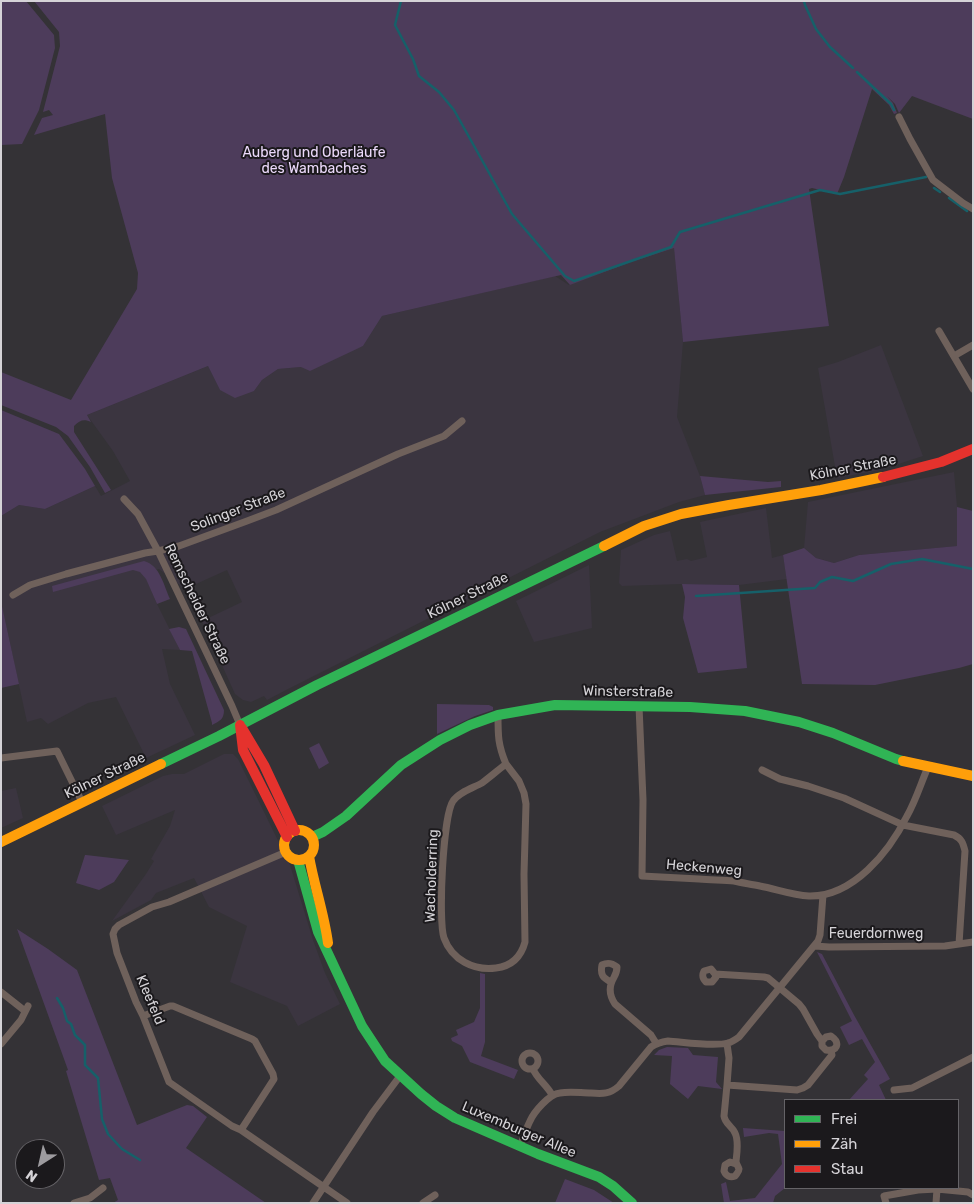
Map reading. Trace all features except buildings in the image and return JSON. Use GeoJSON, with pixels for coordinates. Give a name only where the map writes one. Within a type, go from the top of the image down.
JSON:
{"type":"FeatureCollection","features":[{"type":"Feature","properties":{"kind":"street"},"geometry":{"type":"LineString","coordinates":[[899,117],[932,180],[973,209]]}},
{"type":"Feature","properties":{"kind":"street"},"geometry":{"type":"LineString","coordinates":[[939,331],[973,389]]}},
{"type":"Feature","properties":{"kind":"street"},"geometry":{"type":"LineString","coordinates":[[954,356],[973,346]]}},
{"type":"Feature","properties":{"kind":"street","name":"Solinger Straße"},"geometry":{"type":"LineString","coordinates":[[14,595],[30,585],[145,553],[158,552],[276,510],[398,454],[444,436],[462,421]]}},
{"type":"Feature","properties":{"kind":"street","name":"Kölner Straße"},"geometry":{"type":"LineString","coordinates":[[1,842],[644,526],[699,510],[850,484],[901,473],[943,461],[973,449]]}},
{"type":"Feature","properties":{"kind":"street","name":"Remscheider Straße"},"geometry":{"type":"LineString","coordinates":[[124,500],[138,514],[158,552],[240,725]]}},
{"type":"Feature","properties":{"kind":"street","name":"Winsterstraße"},"geometry":{"type":"LineString","coordinates":[[312,838],[346,816],[401,765],[440,740],[470,725],[498,716],[555,705],[690,707],[745,711],[799,722],[833,733],[896,759],[973,776]]}},
{"type":"Feature","properties":{"kind":"street","name":"Heckenweg"},"geometry":{"type":"LineString","coordinates":[[639,706],[643,800],[642,876],[731,881],[810,896],[823,895],[835,891],[850,884],[884,853],[903,825],[928,766]]}},
{"type":"Feature","properties":{"kind":"street","name":"Wacholderring"},"geometry":{"type":"LineString","coordinates":[[498,716],[498,741],[506,764],[519,781],[526,804],[524,874],[526,942],[518,958],[509,965],[496,968],[482,968],[470,966],[459,959],[450,950],[444,938],[442,925],[443,864],[448,814],[453,800],[457,796],[483,782],[506,764]]}},
{"type":"Feature","properties":{"kind":"street"},"geometry":{"type":"LineString","coordinates":[[240,725],[243,750],[291,834]]}},
{"type":"Feature","properties":{"kind":"street"},"geometry":{"type":"LineString","coordinates":[[1,758],[57,751],[82,802]]}},
{"type":"Feature","properties":{"kind":"street"},"geometry":{"type":"LineString","coordinates":[[762,770],[780,779],[844,798],[903,825],[954,835],[960,838],[964,843],[965,851],[959,944]]}},
{"type":"Feature","properties":{"kind":"street"},"geometry":{"type":"LineString","coordinates":[[309,856],[304,860],[292,859],[284,846],[291,834],[304,831],[312,838]]}},
{"type":"Feature","properties":{"kind":"street","name":"Luxemburger Allee"},"geometry":{"type":"LineString","coordinates":[[312,838],[314,847],[309,856],[325,922],[329,954]]}},
{"type":"Feature","properties":{"kind":"street","name":"Kleefeld"},"geometry":{"type":"LineString","coordinates":[[286,852],[169,902],[152,907],[119,925],[113,934],[117,952],[170,1084],[347,1203]]}},
{"type":"Feature","properties":{"kind":"street","name":"Luxemburger Allee"},"geometry":{"type":"LineString","coordinates":[[298,860],[318,932],[362,1026],[385,1061],[436,1106],[455,1118],[520,1147],[599,1177],[613,1186],[632,1203]]}},
{"type":"Feature","properties":{"kind":"street","name":"Feuerdornweg"},"geometry":{"type":"LineString","coordinates":[[823,895],[820,935],[815,946],[945,946],[973,942]]}},
{"type":"Feature","properties":{"kind":"street"},"geometry":{"type":"LineString","coordinates":[[520,1147],[530,1121],[552,1095],[565,1092],[605,1094],[614,1090],[656,1043],[668,1041],[718,1045],[727,1044],[739,1037],[815,946]]}},
{"type":"Feature","properties":{"kind":"street"},"geometry":{"type":"LineString","coordinates":[[715,974],[764,977],[804,1009],[822,1041],[822,1046],[826,1050],[831,1051]]}},
{"type":"Feature","properties":{"kind":"street"},"geometry":{"type":"LineString","coordinates":[[611,982],[610,996],[615,1004],[651,1035],[656,1043]]}},
{"type":"Feature","properties":{"kind":"street"},"geometry":{"type":"LineString","coordinates":[[1,992],[27,1008],[21,1020],[1,1044]]}},
{"type":"Feature","properties":{"kind":"street"},"geometry":{"type":"LineString","coordinates":[[143,1016],[173,1006],[255,1041],[274,1079],[241,1130]]}},
{"type":"Feature","properties":{"kind":"street"},"geometry":{"type":"LineString","coordinates":[[728,1084],[797,1090],[803,1088],[808,1085],[832,1055],[831,1051],[837,1044],[836,1039],[831,1036],[826,1037],[822,1041]]}},
{"type":"Feature","properties":{"kind":"street"},"geometry":{"type":"LineString","coordinates":[[727,1044],[730,1058],[724,1120],[734,1130],[736,1135],[736,1164]]}},
{"type":"Feature","properties":{"kind":"street"},"geometry":{"type":"LineString","coordinates":[[894,1090],[912,1088],[973,1057]]}},
{"type":"Feature","properties":{"kind":"street"},"geometry":{"type":"LineString","coordinates":[[533,1069],[536,1076],[549,1089],[552,1095]]}},
{"type":"Feature","properties":{"kind":"street"},"geometry":{"type":"LineString","coordinates":[[313,1203],[400,1076]]}},
{"type":"Feature","properties":{"kind":"street"},"geometry":{"type":"LineString","coordinates":[[74,1203],[90,1198],[103,1188]]}},
{"type":"Feature","properties":{"kind":"street"},"geometry":{"type":"LineString","coordinates":[[886,1203],[884,1196],[918,1190],[937,1189],[968,1192],[973,1195]]}},
{"type":"Feature","properties":{"kind":"street"},"geometry":{"type":"LineString","coordinates":[[936,1203],[937,1189]]}},
{"type":"Feature","properties":{"kind":"street"},"geometry":{"type":"LineString","coordinates":[[423,1203],[435,1195]]}},
{"type":"Feature","properties":{"kind":"shaded area"},"geometry":{"type":"Polygon","coordinates":[[[674,246],[683,342],[677,417],[700,476],[705,495],[679,502],[600,532],[267,700],[264,696],[251,702],[243,700],[235,694],[202,621],[242,602],[227,570],[185,589],[159,569],[144,573],[180,650],[162,649],[170,684],[195,735],[146,758],[116,697],[88,703],[48,724],[41,718],[27,722],[1,602],[1,516],[19,505],[45,509],[95,486],[101,496],[130,481],[113,451],[87,415],[208,366],[220,390],[254,391],[262,380],[278,369],[301,367],[363,346],[382,316],[555,276],[569,285],[674,246]]]}},
{"type":"Feature","properties":{"kind":"shaded area"},"geometry":{"type":"Polygon","coordinates":[[[881,345],[923,456],[880,470],[837,478],[818,368],[881,345]]]}},
{"type":"Feature","properties":{"kind":"shaded area"},"geometry":{"type":"Polygon","coordinates":[[[954,472],[958,546],[859,555],[834,563],[816,558],[804,548],[808,502],[954,472]]]}},
{"type":"Feature","properties":{"kind":"shaded area"},"geometry":{"type":"Polygon","coordinates":[[[766,508],[772,558],[783,555],[787,579],[739,585],[622,586],[619,583],[621,550],[654,535],[670,531],[677,561],[687,559],[691,561],[707,557],[700,522],[766,508]]]}},
{"type":"Feature","properties":{"kind":"shaded area"},"geometry":{"type":"Polygon","coordinates":[[[589,565],[592,628],[534,642],[516,601],[589,565]]]}},
{"type":"Feature","properties":{"kind":"shaded area"},"geometry":{"type":"Polygon","coordinates":[[[224,754],[233,754],[238,759],[290,865],[313,940],[325,973],[340,1004],[298,1026],[287,1006],[230,982],[247,926],[209,907],[194,878],[156,893],[151,900],[112,921],[154,861],[151,859],[170,826],[175,810],[116,835],[102,806],[163,776],[184,774],[224,754]]]}},
{"type":"Feature","properties":{"kind":"shaded area"},"geometry":{"type":"Polygon","coordinates":[[[16,788],[23,818],[1,828],[1,791],[16,788]]]}},
{"type":"Feature","properties":{"kind":"green space"},"geometry":{"type":"Polygon","coordinates":[[[1,1],[26,1],[54,35],[55,48],[39,110],[22,144],[1,145],[1,1]]]}},
{"type":"Feature","properties":{"kind":"green space","name":"Auberg und Oberläufe des Wambaches"},"geometry":{"type":"Polygon","coordinates":[[[34,1],[973,1],[973,119],[912,96],[899,113],[895,104],[887,96],[893,103],[897,113],[894,114],[889,105],[872,89],[837,194],[812,188],[809,189],[829,326],[683,342],[674,248],[570,285],[561,275],[382,316],[363,346],[310,371],[301,367],[278,369],[262,380],[254,391],[235,398],[220,390],[208,366],[87,415],[91,422],[84,420],[78,422],[74,426],[74,432],[111,490],[105,493],[90,467],[68,436],[56,427],[1,405],[1,372],[71,400],[137,289],[138,273],[112,178],[105,114],[34,135],[42,118],[53,115],[49,110],[43,112],[60,46],[59,32],[34,1]]]}},
{"type":"Feature","properties":{"kind":"green space"},"geometry":{"type":"Polygon","coordinates":[[[1,410],[59,434],[95,486],[45,509],[19,505],[1,516],[1,410]]]}},
{"type":"Feature","properties":{"kind":"green space"},"geometry":{"type":"Polygon","coordinates":[[[700,476],[768,482],[781,481],[781,487],[705,495],[700,476]]]}},
{"type":"Feature","properties":{"kind":"green space"},"geometry":{"type":"Polygon","coordinates":[[[957,507],[973,511],[973,664],[875,685],[802,684],[783,555],[804,548],[816,558],[834,563],[859,555],[957,546],[957,507]]]}},
{"type":"Feature","properties":{"kind":"green space"},"geometry":{"type":"Polygon","coordinates":[[[144,561],[158,571],[170,599],[157,604],[146,579],[140,572],[133,570],[53,592],[52,586],[144,561]]]}},
{"type":"Feature","properties":{"kind":"green space"},"geometry":{"type":"Polygon","coordinates":[[[682,584],[739,585],[747,668],[698,673],[683,618],[685,597],[682,584]]]}},
{"type":"Feature","properties":{"kind":"green space"},"geometry":{"type":"Polygon","coordinates":[[[1,606],[19,684],[1,688],[1,606]]]}},
{"type":"Feature","properties":{"kind":"green space"},"geometry":{"type":"Polygon","coordinates":[[[179,627],[186,629],[224,710],[221,719],[212,725],[192,651],[180,650],[169,629],[179,627]]]}},
{"type":"Feature","properties":{"kind":"green space"},"geometry":{"type":"Polygon","coordinates":[[[437,704],[489,705],[493,707],[493,710],[475,716],[437,734],[437,704]]]}},
{"type":"Feature","properties":{"kind":"green space"},"geometry":{"type":"Polygon","coordinates":[[[319,743],[329,763],[319,769],[309,748],[319,743]]]}},
{"type":"Feature","properties":{"kind":"green space"},"geometry":{"type":"Polygon","coordinates":[[[85,855],[129,860],[114,882],[99,890],[76,883],[85,855]]]}},
{"type":"Feature","properties":{"kind":"green space"},"geometry":{"type":"Polygon","coordinates":[[[17,929],[77,970],[137,1125],[187,1105],[193,1106],[207,1117],[186,1148],[266,1203],[113,1203],[118,1200],[110,1178],[99,1180],[66,1071],[68,1070],[17,929]]]}},
{"type":"Feature","properties":{"kind":"green space"},"geometry":{"type":"Polygon","coordinates":[[[817,952],[822,954],[890,1079],[879,1085],[886,1099],[850,1099],[868,1079],[864,1075],[875,1062],[862,1039],[849,1045],[840,1027],[852,1021],[817,952]]]}},
{"type":"Feature","properties":{"kind":"green space"},"geometry":{"type":"Polygon","coordinates":[[[480,973],[485,974],[485,1042],[481,1056],[518,1070],[514,1079],[470,1062],[462,1046],[452,1041],[451,1038],[458,1035],[456,1030],[474,1022],[480,1008],[480,973]]]}},
{"type":"Feature","properties":{"kind":"green space"},"geometry":{"type":"Polygon","coordinates":[[[667,1047],[688,1048],[693,1055],[718,1057],[716,1082],[722,1089],[698,1086],[688,1099],[670,1084],[672,1056],[654,1055],[659,1050],[667,1047]]]}},
{"type":"Feature","properties":{"kind":"green space"},"geometry":{"type":"Polygon","coordinates":[[[743,1128],[784,1131],[784,1189],[775,1196],[773,1203],[724,1203],[721,1184],[726,1182],[730,1201],[755,1198],[782,1164],[778,1134],[769,1133],[744,1137],[743,1128]]]}},
{"type":"Feature","properties":{"kind":"green space"},"geometry":{"type":"Polygon","coordinates":[[[565,1179],[594,1190],[614,1203],[555,1203],[565,1179]]]}},
{"type":"Feature","properties":{"kind":"waterway"},"geometry":{"type":"LineString","coordinates":[[401,1],[395,25],[413,59],[419,76],[439,92],[454,110],[512,214],[565,276],[574,281],[671,247],[680,232],[820,190],[840,194],[926,177]]}},
{"type":"Feature","properties":{"kind":"waterway"},"geometry":{"type":"LineString","coordinates":[[804,1],[816,29],[830,47],[853,68]]}},
{"type":"Feature","properties":{"kind":"waterway"},"geometry":{"type":"LineString","coordinates":[[857,72],[891,104],[894,110]]}},
{"type":"Feature","properties":{"kind":"waterway"},"geometry":{"type":"LineString","coordinates":[[934,188],[940,192]]}},
{"type":"Feature","properties":{"kind":"waterway"},"geometry":{"type":"LineString","coordinates":[[949,198],[967,211]]}},
{"type":"Feature","properties":{"kind":"waterway"},"geometry":{"type":"LineString","coordinates":[[696,596],[815,588],[820,582],[832,577],[853,581],[891,564],[922,559],[973,569]]}},
{"type":"Feature","properties":{"kind":"waterway"},"geometry":{"type":"LineString","coordinates":[[57,998],[75,1035],[85,1045],[85,1065],[98,1078],[102,1119],[108,1134],[122,1149],[140,1160]]}},
{"type":"Feature","properties":{"kind":"traffic: fast"},"geometry":{"type":"LineString","coordinates":[[161,764],[317,685],[604,546]]}},
{"type":"Feature","properties":{"kind":"traffic: fast"},"geometry":{"type":"LineString","coordinates":[[312,837],[323,832],[346,816],[401,765],[440,740],[470,725],[498,715],[555,705],[690,707],[745,711],[799,722],[833,733],[903,761]]}},
{"type":"Feature","properties":{"kind":"traffic: fast"},"geometry":{"type":"LineString","coordinates":[[298,860],[318,932],[362,1026],[385,1061],[421,1094],[455,1118],[538,1154],[599,1177],[613,1186],[632,1203]]}},
{"type":"Feature","properties":{"kind":"traffic: slow"},"geometry":{"type":"LineString","coordinates":[[604,546],[644,526],[681,514],[821,490],[883,477]]}},
{"type":"Feature","properties":{"kind":"traffic: slow"},"geometry":{"type":"LineString","coordinates":[[903,761],[973,776]]}},
{"type":"Feature","properties":{"kind":"traffic: slow"},"geometry":{"type":"LineString","coordinates":[[1,842],[161,764]]}},
{"type":"Feature","properties":{"kind":"traffic: slow"},"geometry":{"type":"LineString","coordinates":[[299,830],[305,831],[313,839],[314,845],[313,851],[305,859],[299,860],[293,859],[285,851],[284,845],[285,839],[293,831],[299,830]]}},
{"type":"Feature","properties":{"kind":"traffic: slow"},"geometry":{"type":"LineString","coordinates":[[309,856],[328,943]]}},
{"type":"Feature","properties":{"kind":"traffic: jam"},"geometry":{"type":"LineString","coordinates":[[883,477],[941,462],[973,449]]}},
{"type":"Feature","properties":{"kind":"traffic: jam"},"geometry":{"type":"LineString","coordinates":[[240,725],[243,750],[287,837]]}},
{"type":"Feature","properties":{"kind":"traffic: jam"},"geometry":{"type":"LineString","coordinates":[[242,728],[264,765],[295,831]]}}]}
